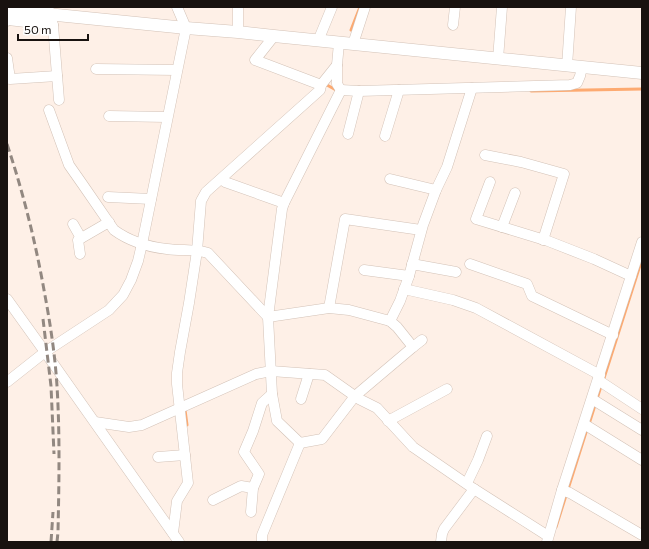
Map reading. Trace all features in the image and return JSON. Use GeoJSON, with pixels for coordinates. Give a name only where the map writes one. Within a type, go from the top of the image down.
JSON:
{"type":"FeatureCollection","features":[{"type":"Feature","properties":{"kind":"street"},"geometry":{"type":"LineString","coordinates":[[7,382],[45,352],[109,310],[123,296],[133,274],[142,244],[186,28],[177,7]]}},
{"type":"Feature","properties":{"kind":"street"},"geometry":{"type":"LineString","coordinates":[[238,7],[238,32]]}},
{"type":"Feature","properties":{"kind":"street"},"geometry":{"type":"LineString","coordinates":[[318,41],[332,7]]}},
{"type":"Feature","properties":{"kind":"street"},"geometry":{"type":"LineString","coordinates":[[353,44],[365,7]]}},
{"type":"Feature","properties":{"kind":"street"},"geometry":{"type":"LineString","coordinates":[[453,25],[454,7]]}},
{"type":"Feature","properties":{"kind":"street"},"geometry":{"type":"LineString","coordinates":[[498,59],[502,7]]}},
{"type":"Feature","properties":{"kind":"street"},"geometry":{"type":"LineString","coordinates":[[567,66],[571,7]]}},
{"type":"Feature","properties":{"kind":"street"},"geometry":{"type":"LineString","coordinates":[[7,10],[50,16],[238,32],[642,73]]}},
{"type":"Feature","properties":{"kind":"street"},"geometry":{"type":"LineString","coordinates":[[7,21],[50,16]]}},
{"type":"Feature","properties":{"kind":"street"},"geometry":{"type":"LineString","coordinates":[[50,16],[59,100]]}},
{"type":"Feature","properties":{"kind":"street"},"geometry":{"type":"LineString","coordinates":[[274,36],[255,60],[321,85]]}},
{"type":"Feature","properties":{"kind":"street"},"geometry":{"type":"LineString","coordinates":[[339,42],[337,84],[341,90],[359,94],[471,91],[570,85],[577,83],[582,67]]}},
{"type":"Feature","properties":{"kind":"street"},"geometry":{"type":"LineString","coordinates":[[7,58],[10,79],[57,76]]}},
{"type":"Feature","properties":{"kind":"street"},"geometry":{"type":"LineString","coordinates":[[173,533],[177,501],[188,483],[177,373],[200,251],[201,201],[206,192],[320,90],[321,85],[337,65]]}},
{"type":"Feature","properties":{"kind":"street"},"geometry":{"type":"LineString","coordinates":[[96,69],[177,70]]}},
{"type":"Feature","properties":{"kind":"street"},"geometry":{"type":"LineString","coordinates":[[300,443],[277,420],[272,394],[268,317],[282,209],[341,90]]}},
{"type":"Feature","properties":{"kind":"street"},"geometry":{"type":"LineString","coordinates":[[390,321],[400,301],[409,276],[429,206],[447,167],[471,91]]}},
{"type":"Feature","properties":{"kind":"street"},"geometry":{"type":"LineString","coordinates":[[385,136],[398,93]]}},
{"type":"Feature","properties":{"kind":"street"},"geometry":{"type":"LineString","coordinates":[[348,134],[359,94]]}},
{"type":"Feature","properties":{"kind":"street"},"geometry":{"type":"LineString","coordinates":[[49,110],[70,165],[114,230],[142,244],[167,249],[200,251],[208,254],[268,317]]}},
{"type":"Feature","properties":{"kind":"street"},"geometry":{"type":"LineString","coordinates":[[109,116],[167,117]]}},
{"type":"Feature","properties":{"kind":"street"},"geometry":{"type":"LineString","coordinates":[[485,155],[521,162],[564,174],[543,240]]}},
{"type":"Feature","properties":{"kind":"street"},"geometry":{"type":"LineString","coordinates":[[390,179],[436,190]]}},
{"type":"Feature","properties":{"kind":"street"},"geometry":{"type":"LineString","coordinates":[[225,182],[284,203]]}},
{"type":"Feature","properties":{"kind":"street"},"geometry":{"type":"LineString","coordinates":[[490,182],[476,219],[594,258],[631,276]]}},
{"type":"Feature","properties":{"kind":"street"},"geometry":{"type":"LineString","coordinates":[[502,227],[515,193]]}},
{"type":"Feature","properties":{"kind":"street"},"geometry":{"type":"LineString","coordinates":[[108,197],[151,199]]}},
{"type":"Feature","properties":{"kind":"street"},"geometry":{"type":"LineString","coordinates":[[329,308],[345,218],[421,230]]}},
{"type":"Feature","properties":{"kind":"street"},"geometry":{"type":"LineString","coordinates":[[80,254],[78,240],[109,222]]}},
{"type":"Feature","properties":{"kind":"street"},"geometry":{"type":"LineString","coordinates":[[73,224],[81,238]]}},
{"type":"Feature","properties":{"kind":"street"},"geometry":{"type":"LineString","coordinates":[[95,422],[128,427],[142,425],[256,374],[271,371],[324,375],[376,408],[413,447],[548,539],[566,491],[595,401],[612,335],[631,276],[639,266],[642,242]]}},
{"type":"Feature","properties":{"kind":"street"},"geometry":{"type":"LineString","coordinates":[[412,264],[456,272]]}},
{"type":"Feature","properties":{"kind":"street"},"geometry":{"type":"LineString","coordinates":[[470,264],[526,284],[532,296],[612,335]]}},
{"type":"Feature","properties":{"kind":"street"},"geometry":{"type":"LineString","coordinates":[[364,270],[409,276]]}},
{"type":"Feature","properties":{"kind":"street"},"geometry":{"type":"LineString","coordinates":[[404,289],[453,300],[476,308],[601,380],[642,409]]}},
{"type":"Feature","properties":{"kind":"street"},"geometry":{"type":"LineString","coordinates":[[7,299],[179,542]]}},
{"type":"Feature","properties":{"kind":"street"},"geometry":{"type":"LineString","coordinates":[[268,317],[329,308],[349,310],[390,321],[397,327],[413,347]]}},
{"type":"Feature","properties":{"kind":"street"},"geometry":{"type":"LineString","coordinates":[[300,443],[322,439],[355,396],[422,340]]}},
{"type":"Feature","properties":{"kind":"street"},"geometry":{"type":"LineString","coordinates":[[302,399],[309,374]]}},
{"type":"Feature","properties":{"kind":"street"},"geometry":{"type":"LineString","coordinates":[[388,421],[448,389]]}},
{"type":"Feature","properties":{"kind":"street"},"geometry":{"type":"LineString","coordinates":[[251,512],[253,488],[259,474],[244,452],[253,431],[262,403],[272,394]]}},
{"type":"Feature","properties":{"kind":"street"},"geometry":{"type":"LineString","coordinates":[[595,401],[642,430]]}},
{"type":"Feature","properties":{"kind":"street"},"geometry":{"type":"LineString","coordinates":[[587,426],[642,460]]}},
{"type":"Feature","properties":{"kind":"street"},"geometry":{"type":"LineString","coordinates":[[441,542],[444,528],[471,486],[478,460],[487,436]]}},
{"type":"Feature","properties":{"kind":"street"},"geometry":{"type":"LineString","coordinates":[[262,542],[262,535],[300,443]]}},
{"type":"Feature","properties":{"kind":"street"},"geometry":{"type":"LineString","coordinates":[[158,458],[185,455]]}},
{"type":"Feature","properties":{"kind":"street"},"geometry":{"type":"LineString","coordinates":[[213,500],[241,486],[253,488]]}},
{"type":"Feature","properties":{"kind":"street"},"geometry":{"type":"LineString","coordinates":[[566,491],[642,535]]}},
{"type":"Feature","properties":{"kind":"waterway"},"geometry":{"type":"LineString","coordinates":[[351,30],[360,7]]}},
{"type":"Feature","properties":{"kind":"waterway"},"geometry":{"type":"LineString","coordinates":[[327,85],[336,90]]}},
{"type":"Feature","properties":{"kind":"waterway"},"geometry":{"type":"LineString","coordinates":[[531,91],[642,89]]}},
{"type":"Feature","properties":{"kind":"waterway"},"geometry":{"type":"LineString","coordinates":[[604,378],[642,259]]}},
{"type":"Feature","properties":{"kind":"waterway"},"geometry":{"type":"LineString","coordinates":[[589,424],[601,386]]}},
{"type":"Feature","properties":{"kind":"waterway"},"geometry":{"type":"LineString","coordinates":[[185,410],[187,425]]}},
{"type":"Feature","properties":{"kind":"waterway"},"geometry":{"type":"LineString","coordinates":[[556,527],[587,429]]}},
{"type":"Feature","properties":{"kind":"railway"},"geometry":{"type":"LineString","coordinates":[[7,144],[33,234],[54,350],[59,441],[57,542]]}},
{"type":"Feature","properties":{"kind":"railway"},"geometry":{"type":"LineString","coordinates":[[43,319],[51,386],[54,454]]}},
{"type":"Feature","properties":{"kind":"railway"},"geometry":{"type":"LineString","coordinates":[[51,542],[53,512]]}}]}
